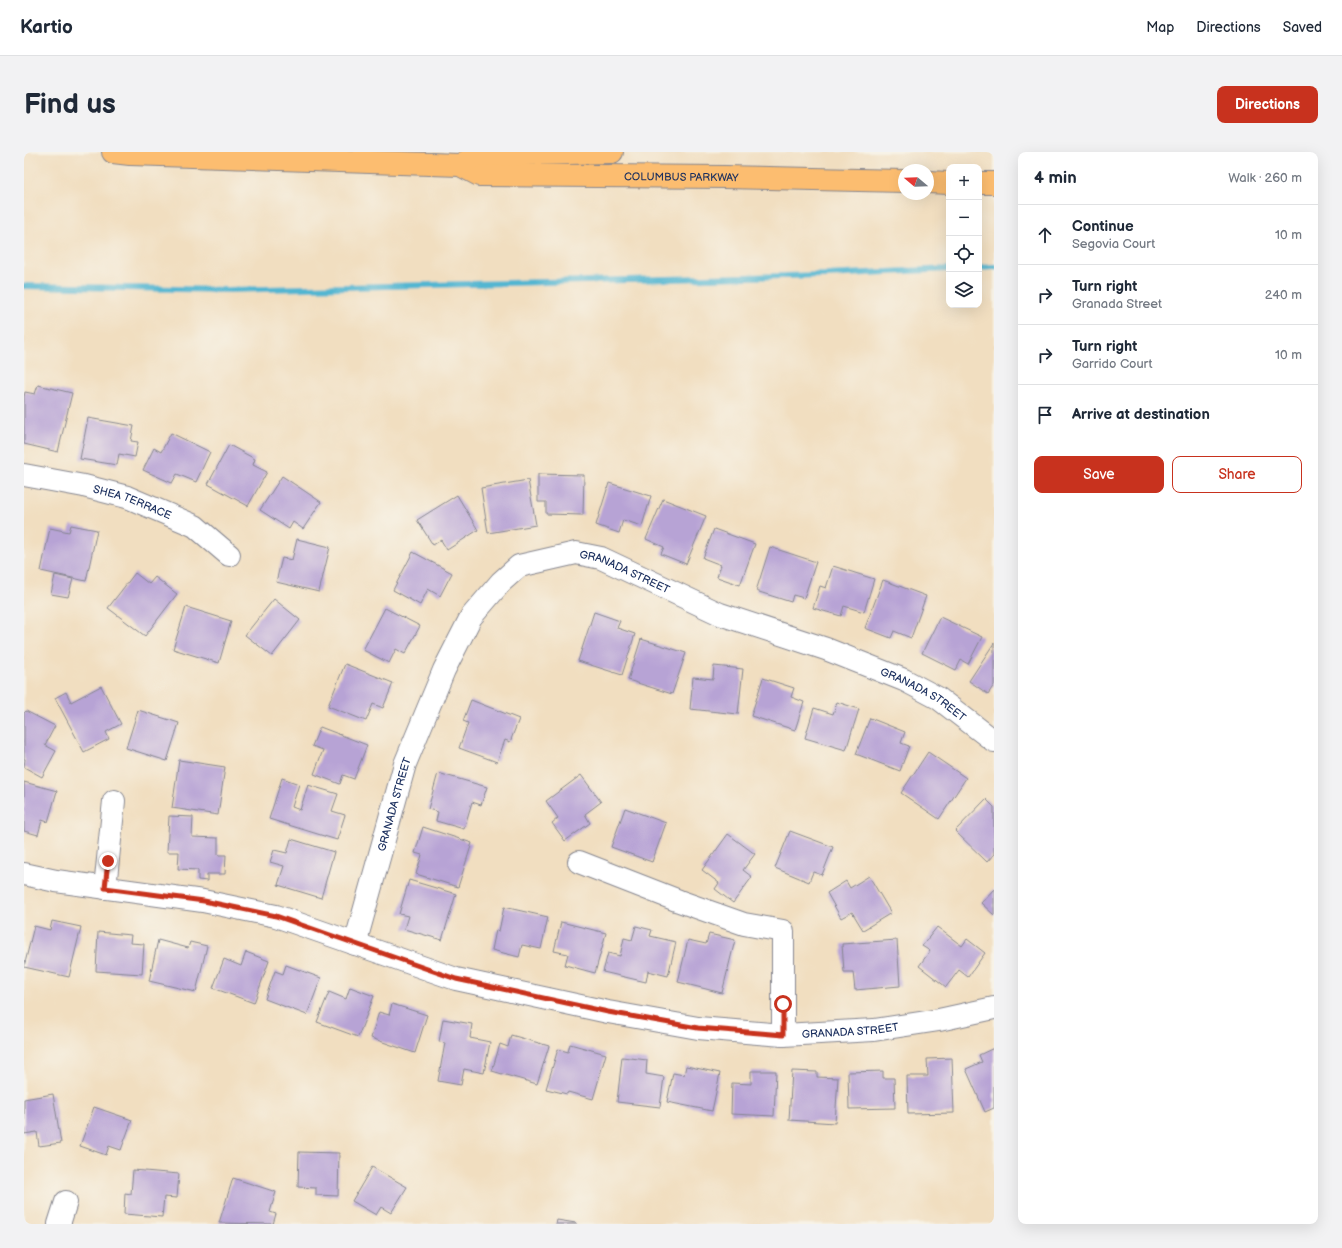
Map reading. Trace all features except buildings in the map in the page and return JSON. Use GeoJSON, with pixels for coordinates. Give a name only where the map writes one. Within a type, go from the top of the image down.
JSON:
{"type":"FeatureCollection","features":[{"type":"Feature","properties":{"kind":"main road","name":"COLUMBUS PARKWAY"},"geometry":{"type":"LineString","coordinates":[[113,152],[460,165],[479,175],[725,177],[898,181]]}},
{"type":"Feature","properties":{"kind":"main road"},"geometry":{"type":"LineString","coordinates":[[460,165],[477,155],[612,152]]}},
{"type":"Feature","properties":{"kind":"main road"},"geometry":{"type":"LineString","coordinates":[[934,182],[946,183]]}},
{"type":"Feature","properties":{"kind":"main road"},"geometry":{"type":"LineString","coordinates":[[982,183],[994,183]]}},
{"type":"Feature","properties":{"kind":"street","name":"SHEA TERRACE"},"geometry":{"type":"LineString","coordinates":[[24,475],[84,486],[127,497],[195,526],[229,555]]}},
{"type":"Feature","properties":{"kind":"street","name":"GRANADA STREET"},"geometry":{"type":"LineString","coordinates":[[355,944],[405,764],[444,670],[471,617],[501,582],[519,566],[576,553],[601,558],[720,614],[826,649],[904,680],[938,698],[994,741]]}},
{"type":"Feature","properties":{"kind":"street"},"geometry":{"type":"LineString","coordinates":[[105,888],[114,800]]}},
{"type":"Feature","properties":{"kind":"street"},"geometry":{"type":"LineString","coordinates":[[579,862],[744,924],[783,931],[783,1035]]}},
{"type":"Feature","properties":{"kind":"street","name":"GRANADA STREET"},"geometry":{"type":"LineString","coordinates":[[24,874],[56,881],[204,901],[276,916],[456,979],[608,1012],[698,1028],[783,1035],[874,1030],[939,1020],[994,1008]]}},
{"type":"Feature","properties":{"kind":"street"},"geometry":{"type":"LineString","coordinates":[[60,1224],[66,1202]]}},
{"type":"Feature","properties":{"kind":"waterway"},"geometry":{"type":"LineString","coordinates":[[982,268],[994,267]]}},
{"type":"Feature","properties":{"kind":"waterway"},"geometry":{"type":"LineString","coordinates":[[24,286],[228,290],[825,275],[946,269]]}},
{"type":"Feature","properties":{"kind":"route"},"geometry":{"type":"LineString","coordinates":[[108,861],[105,888],[204,901],[276,916],[456,979],[608,1012],[698,1028],[783,1035],[783,1004]]}}]}
